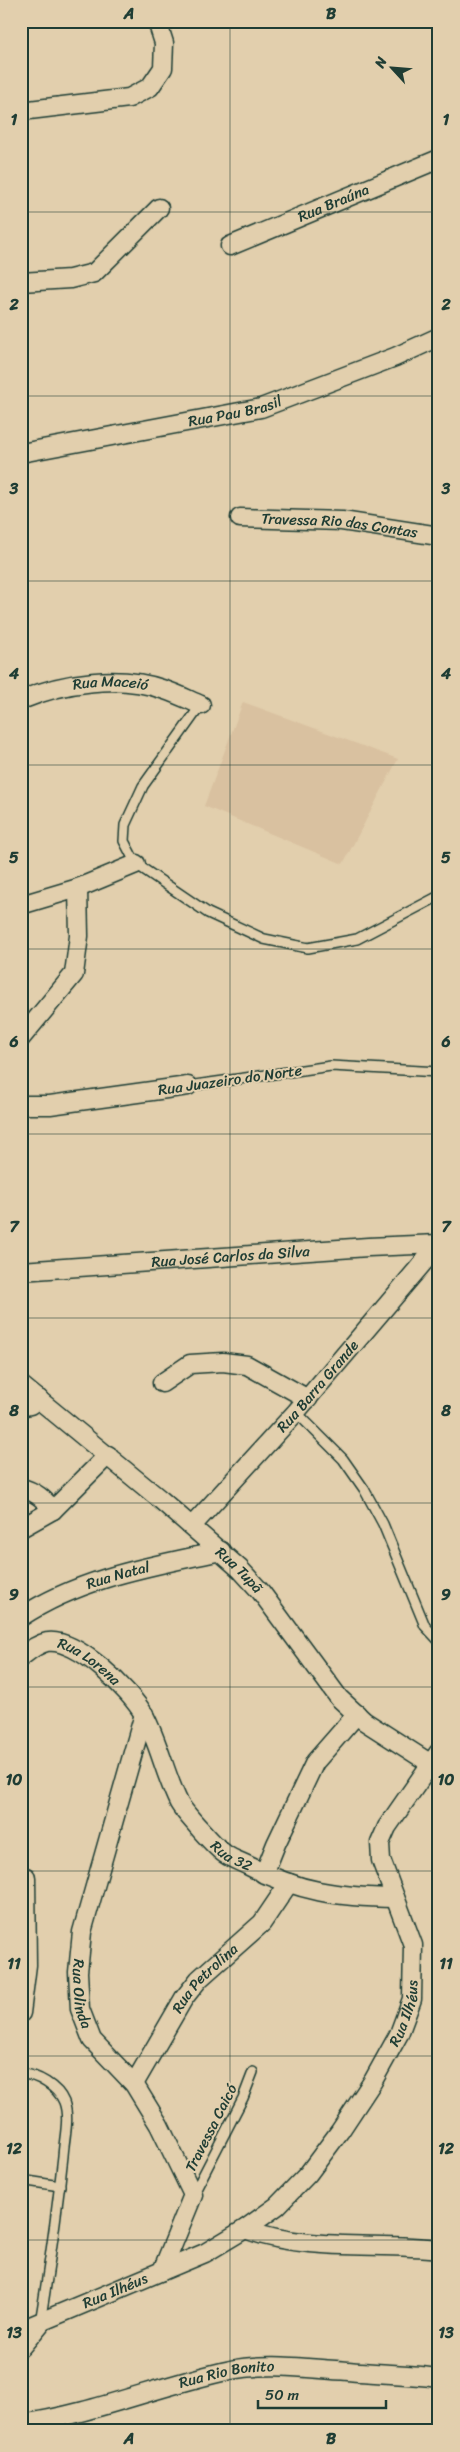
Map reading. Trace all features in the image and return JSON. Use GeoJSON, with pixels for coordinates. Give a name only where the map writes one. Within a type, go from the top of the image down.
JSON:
{"type":"FeatureCollection","features":[{"type":"Feature","properties":{"kind":"street"},"geometry":{"type":"LineString","coordinates":[[21,111],[129,98],[150,87],[163,68],[164,43],[157,21]]}},
{"type":"Feature","properties":{"kind":"street","name":"Rua Braúna"},"geometry":{"type":"LineString","coordinates":[[230,246],[439,159]]}},
{"type":"Feature","properties":{"kind":"street"},"geometry":{"type":"LineString","coordinates":[[21,282],[70,279],[94,273],[159,208]]}},
{"type":"Feature","properties":{"kind":"street","name":"Rua Pau Brasil"},"geometry":{"type":"LineString","coordinates":[[21,453],[261,408],[395,357],[439,338]]}},
{"type":"Feature","properties":{"kind":"street","name":"Travessa Rio das Contas"},"geometry":{"type":"LineString","coordinates":[[240,518],[342,521],[439,536]]}},
{"type":"Feature","properties":{"kind":"street","name":"Rua Maceió"},"geometry":{"type":"LineString","coordinates":[[21,700],[43,691],[69,684],[104,683],[134,684],[164,689],[201,705]]}},
{"type":"Feature","properties":{"kind":"street"},"geometry":{"type":"LineString","coordinates":[[21,904],[78,888],[136,864]]}},
{"type":"Feature","properties":{"kind":"street"},"geometry":{"type":"LineString","coordinates":[[21,1038],[74,974],[79,936],[78,888]]}},
{"type":"Feature","properties":{"kind":"street","name":"Rua Juazeiro do Norte"},"geometry":{"type":"LineString","coordinates":[[21,1105],[50,1105],[188,1086]]}},
{"type":"Feature","properties":{"kind":"street","name":"Rua José Carlos da Silva"},"geometry":{"type":"LineString","coordinates":[[21,1271],[368,1247],[439,1244]]}},
{"type":"Feature","properties":{"kind":"street","name":"Rua Barra Grande"},"geometry":{"type":"LineString","coordinates":[[192,1526],[308,1399],[439,1244]]}},
{"type":"Feature","properties":{"kind":"street"},"geometry":{"type":"LineString","coordinates":[[162,1383],[190,1364],[223,1362],[247,1365],[308,1399]]}},
{"type":"Feature","properties":{"kind":"street","name":"Rua Tupã"},"geometry":{"type":"LineString","coordinates":[[21,1384],[221,1551],[262,1592],[339,1698],[399,1745],[436,1762]]}},
{"type":"Feature","properties":{"kind":"street"},"geometry":{"type":"LineString","coordinates":[[21,1407],[30,1405],[39,1399]]}},
{"type":"Feature","properties":{"kind":"street"},"geometry":{"type":"LineString","coordinates":[[21,1528],[53,1510],[108,1455]]}},
{"type":"Feature","properties":{"kind":"street"},"geometry":{"type":"LineString","coordinates":[[21,1488],[30,1490],[43,1498],[53,1510]]}},
{"type":"Feature","properties":{"kind":"street","name":"Rua Natal"},"geometry":{"type":"LineString","coordinates":[[21,1617],[41,1604],[121,1572],[221,1551]]}},
{"type":"Feature","properties":{"kind":"street","name":"Rua Lorena"},"geometry":{"type":"LineString","coordinates":[[21,1657],[33,1647],[48,1641],[68,1646],[98,1664],[132,1698],[144,1714]]}},
{"type":"Feature","properties":{"kind":"street","name":"Rua 32"},"geometry":{"type":"LineString","coordinates":[[144,1714],[180,1805],[224,1853],[264,1874],[306,1890],[355,1897],[395,1898]]}},
{"type":"Feature","properties":{"kind":"street","name":"Rua Olinda"},"geometry":{"type":"LineString","coordinates":[[144,1714],[82,1932],[78,1972],[80,2009],[92,2040],[134,2084],[159,2125],[193,2195]]}},
{"type":"Feature","properties":{"kind":"street"},"geometry":{"type":"LineString","coordinates":[[264,1874],[276,1844],[315,1762],[357,1714]]}},
{"type":"Feature","properties":{"kind":"street","name":"Rua Ilhéus"},"geometry":{"type":"LineString","coordinates":[[21,2330],[40,2324],[206,2253],[245,2229],[277,2206],[308,2174],[349,2117],[398,2034],[412,1999],[413,1945],[381,1860],[380,1843],[387,1827],[436,1762]]}},
{"type":"Feature","properties":{"kind":"street"},"geometry":{"type":"LineString","coordinates":[[21,2013],[27,1965],[26,1877]]}},
{"type":"Feature","properties":{"kind":"street","name":"Rua Petrolina"},"geometry":{"type":"LineString","coordinates":[[134,2084],[184,1998],[211,1967],[262,1923],[289,1884]]}},
{"type":"Feature","properties":{"kind":"street"},"geometry":{"type":"LineString","coordinates":[[162,2271],[193,2195]]}},
{"type":"Feature","properties":{"kind":"street"},"geometry":{"type":"LineString","coordinates":[[245,2229],[259,2234],[303,2242],[439,2249]]}},
{"type":"Feature","properties":{"kind":"street"},"geometry":{"type":"LineString","coordinates":[[21,2346],[40,2324]]}},
{"type":"Feature","properties":{"kind":"street","name":"Rua Rio Bonito"},"geometry":{"type":"LineString","coordinates":[[21,2424],[98,2408],[177,2384],[232,2370],[266,2366],[411,2374],[439,2378]]}},
{"type":"Feature","properties":{"kind":"lane"},"geometry":{"type":"LineString","coordinates":[[201,705],[143,786],[125,825],[124,841],[136,864],[208,913],[264,939],[308,948],[357,939],[439,896]]}},
{"type":"Feature","properties":{"kind":"lane","name":"Rua Juazeiro do Norte"},"geometry":{"type":"LineString","coordinates":[[188,1086],[331,1066],[439,1072]]}},
{"type":"Feature","properties":{"kind":"lane"},"geometry":{"type":"LineString","coordinates":[[296,1412],[343,1459],[364,1489],[383,1524],[425,1626],[439,1641]]}},
{"type":"Feature","properties":{"kind":"lane","name":"Travessa Caicó"},"geometry":{"type":"LineString","coordinates":[[193,2195],[243,2098],[253,2072]]}},
{"type":"Feature","properties":{"kind":"lane"},"geometry":{"type":"LineString","coordinates":[[21,2074],[48,2083],[57,2091],[64,2102],[67,2116],[60,2186],[40,2324]]}},
{"type":"Feature","properties":{"kind":"lane"},"geometry":{"type":"LineString","coordinates":[[21,2180],[60,2186]]}},
{"type":"Feature","properties":{"kind":"shaded area"},"geometry":{"type":"Polygon","coordinates":[[[243,702],[398,759],[343,864],[204,806],[243,702]]]}}]}
